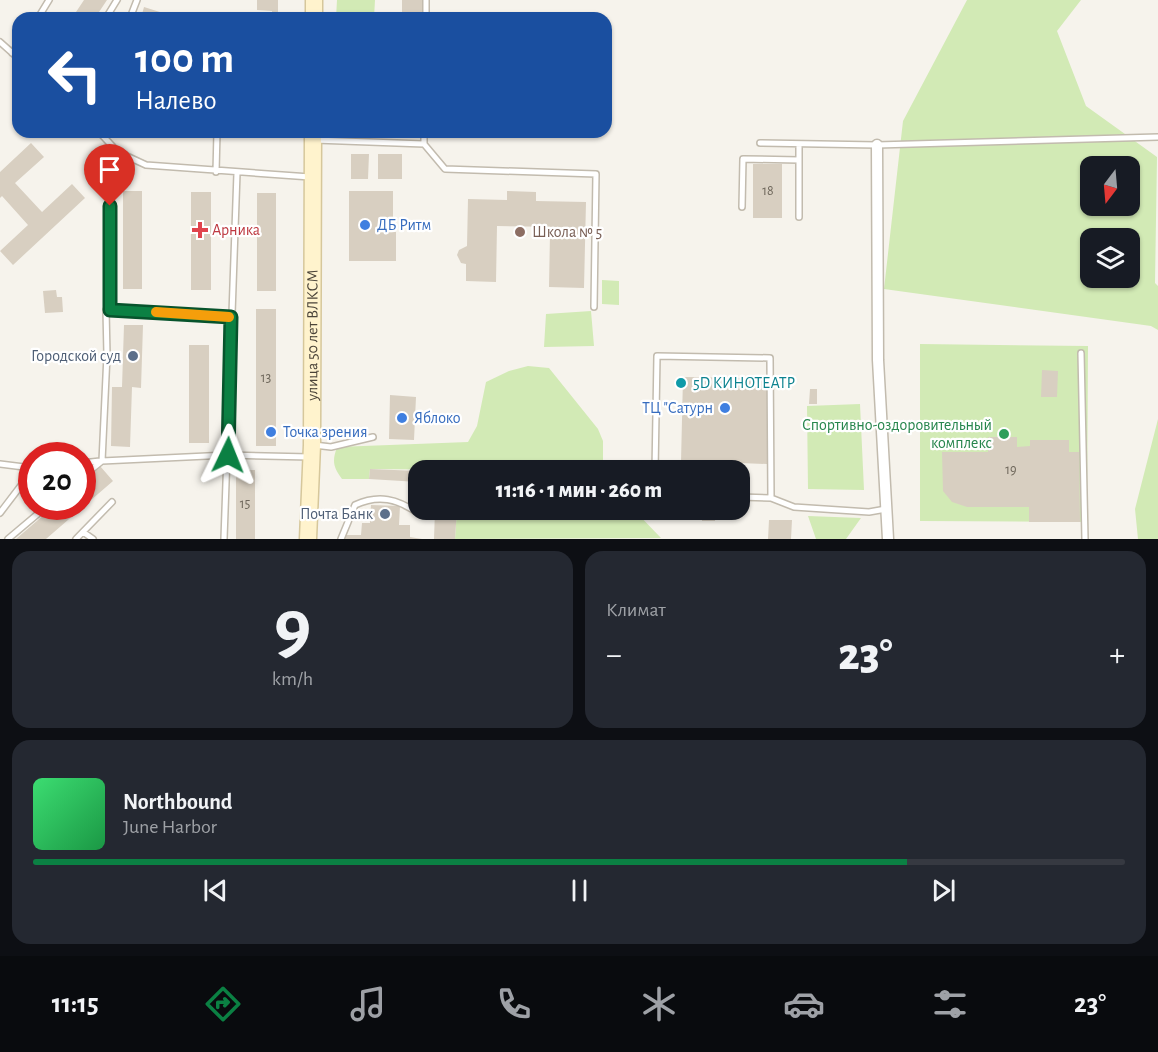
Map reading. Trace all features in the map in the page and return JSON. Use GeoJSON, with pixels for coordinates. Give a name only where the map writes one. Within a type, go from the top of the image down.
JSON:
{"type":"FeatureCollection","features":[{"type":"Feature","properties":{"kind":"street","name":"улица 50 лет ВЛКСМ"},"geometry":{"type":"LineString","coordinates":[[308,539],[312,451],[313,138]]}},
{"type":"Feature","properties":{"kind":"street"},"geometry":{"type":"LineString","coordinates":[[877,145],[878,360],[888,539]]}},
{"type":"Feature","properties":{"kind":"lane"},"geometry":{"type":"LineString","coordinates":[[0,42],[12,53]]}},
{"type":"Feature","properties":{"kind":"lane"},"geometry":{"type":"LineString","coordinates":[[760,143],[877,145],[1158,137]]}},
{"type":"Feature","properties":{"kind":"lane"},"geometry":{"type":"LineString","coordinates":[[105,138],[118,152],[146,165],[216,172],[312,177]]}},
{"type":"Feature","properties":{"kind":"lane"},"geometry":{"type":"LineString","coordinates":[[216,172],[219,138]]}},
{"type":"Feature","properties":{"kind":"lane"},"geometry":{"type":"LineString","coordinates":[[341,138],[424,144]]}},
{"type":"Feature","properties":{"kind":"lane"},"geometry":{"type":"LineString","coordinates":[[424,138],[424,144],[445,169],[596,174],[594,307]]}},
{"type":"Feature","properties":{"kind":"lane"},"geometry":{"type":"LineString","coordinates":[[799,144],[799,217]]}},
{"type":"Feature","properties":{"kind":"lane"},"geometry":{"type":"LineString","coordinates":[[110,310],[110,186],[118,152]]}},
{"type":"Feature","properties":{"kind":"lane"},"geometry":{"type":"LineString","coordinates":[[742,207],[743,159],[799,160]]}},
{"type":"Feature","properties":{"kind":"lane"},"geometry":{"type":"LineString","coordinates":[[224,539],[237,173]]}},
{"type":"Feature","properties":{"kind":"lane"},"geometry":{"type":"LineString","coordinates":[[96,466],[102,461],[107,355],[106,310],[231,317]]}},
{"type":"Feature","properties":{"kind":"lane"},"geometry":{"type":"LineString","coordinates":[[1081,353],[1085,539]]}},
{"type":"Feature","properties":{"kind":"lane"},"geometry":{"type":"LineString","coordinates":[[655,460],[657,356],[770,358],[771,498]]}},
{"type":"Feature","properties":{"kind":"lane"},"geometry":{"type":"LineString","coordinates":[[96,462],[312,451],[373,437]]}},
{"type":"Feature","properties":{"kind":"lane"},"geometry":{"type":"LineString","coordinates":[[0,464],[18,467]]}},
{"type":"Feature","properties":{"kind":"lane"},"geometry":{"type":"LineString","coordinates":[[0,513],[18,488]]}},
{"type":"Feature","properties":{"kind":"lane"},"geometry":{"type":"LineString","coordinates":[[341,539],[355,505],[371,497],[400,501],[408,506]]}},
{"type":"Feature","properties":{"kind":"lane"},"geometry":{"type":"LineString","coordinates":[[750,497],[771,498],[794,507],[869,512],[887,509]]}},
{"type":"Feature","properties":{"kind":"lane"},"geometry":{"type":"LineString","coordinates":[[76,539],[112,502]]}},
{"type":"Feature","properties":{"kind":"lane"},"geometry":{"type":"LineString","coordinates":[[8,539],[31,520]]}},
{"type":"Feature","properties":{"kind":"lane"},"geometry":{"type":"LineString","coordinates":[[83,532],[93,539]]}},
{"type":"Feature","properties":{"kind":"green space"},"geometry":{"type":"Polygon","coordinates":[[[337,0],[375,0],[374,12],[336,12],[337,0]]]}},
{"type":"Feature","properties":{"kind":"green space"},"geometry":{"type":"Polygon","coordinates":[[[967,0],[1081,0],[1057,31],[1086,106],[1157,157],[1155,283],[1158,286],[1158,330],[1151,326],[884,289],[903,121],[967,0]]]}},
{"type":"Feature","properties":{"kind":"green space"},"geometry":{"type":"Polygon","coordinates":[[[602,280],[619,281],[619,305],[602,304],[602,280]]]}},
{"type":"Feature","properties":{"kind":"green space"},"geometry":{"type":"Polygon","coordinates":[[[591,311],[594,346],[544,347],[546,314],[591,311]]]}},
{"type":"Feature","properties":{"kind":"green space","name":"Спортивно-оздоровительный комплекс"},"geometry":{"type":"Polygon","coordinates":[[[920,344],[1088,346],[1087,522],[920,521],[920,344]]]}},
{"type":"Feature","properties":{"kind":"green space"},"geometry":{"type":"Polygon","coordinates":[[[528,366],[549,368],[598,429],[603,441],[603,460],[408,460],[408,469],[370,469],[369,479],[342,479],[337,471],[334,456],[337,447],[468,442],[477,426],[486,382],[509,371],[528,366]]]}},
{"type":"Feature","properties":{"kind":"green space"},"geometry":{"type":"Polygon","coordinates":[[[860,404],[864,490],[808,489],[807,406],[860,404]]]}},
{"type":"Feature","properties":{"kind":"green space"},"geometry":{"type":"Polygon","coordinates":[[[1158,419],[1158,539],[1138,539],[1135,509],[1158,419]]]}},
{"type":"Feature","properties":{"kind":"green space"},"geometry":{"type":"Polygon","coordinates":[[[808,516],[861,518],[846,539],[816,539],[808,516]]]}},
{"type":"Feature","properties":{"kind":"green space"},"geometry":{"type":"Polygon","coordinates":[[[456,520],[644,520],[661,538],[455,539],[456,520]]]}},
{"type":"Feature","properties":{"kind":"building"},"geometry":{"type":"Polygon","coordinates":[[[84,0],[107,0],[99,12],[76,12],[84,0]]]}},
{"type":"Feature","properties":{"kind":"building"},"geometry":{"type":"Polygon","coordinates":[[[257,0],[278,0],[278,12],[257,10],[257,0]]]}},
{"type":"Feature","properties":{"kind":"building"},"geometry":{"type":"Polygon","coordinates":[[[402,0],[423,0],[422,12],[402,12],[402,0]]]}},
{"type":"Feature","properties":{"kind":"building"},"geometry":{"type":"Polygon","coordinates":[[[144,7],[160,12],[143,12],[144,7]]]}},
{"type":"Feature","properties":{"kind":"building"},"geometry":{"type":"Polygon","coordinates":[[[31,143],[44,157],[15,183],[42,212],[72,184],[85,198],[13,265],[0,251],[28,225],[2,196],[0,198],[0,172],[31,143]]]}},
{"type":"Feature","properties":{"kind":"building"},"geometry":{"type":"Polygon","coordinates":[[[351,154],[369,154],[368,179],[351,179],[351,154]]]}},
{"type":"Feature","properties":{"kind":"building"},"geometry":{"type":"Polygon","coordinates":[[[378,154],[402,154],[402,179],[378,179],[378,154]]]}},
{"type":"Feature","properties":{"kind":"building"},"geometry":{"type":"Polygon","coordinates":[[[753,164],[782,164],[782,218],[753,218],[753,164]]]}},
{"type":"Feature","properties":{"kind":"building"},"geometry":{"type":"Polygon","coordinates":[[[123,191],[142,191],[142,289],[123,289],[123,191]]]}},
{"type":"Feature","properties":{"kind":"building","name":"ДБ Ритм"},"geometry":{"type":"Polygon","coordinates":[[[349,191],[393,191],[393,218],[382,218],[382,232],[396,232],[396,261],[349,261],[349,191]]]}},
{"type":"Feature","properties":{"kind":"building"},"geometry":{"type":"Polygon","coordinates":[[[507,191],[536,192],[536,201],[586,202],[584,288],[549,287],[550,234],[563,235],[563,227],[497,226],[496,282],[466,281],[466,264],[461,263],[457,255],[459,250],[467,246],[468,199],[507,200],[507,191]]]}},
{"type":"Feature","properties":{"kind":"building"},"geometry":{"type":"Polygon","coordinates":[[[191,192],[211,192],[211,290],[191,290],[191,192]]]}},
{"type":"Feature","properties":{"kind":"building"},"geometry":{"type":"Polygon","coordinates":[[[257,193],[276,193],[276,291],[257,291],[257,193]]]}},
{"type":"Feature","properties":{"kind":"building"},"geometry":{"type":"Polygon","coordinates":[[[56,290],[57,297],[62,297],[63,312],[45,313],[43,291],[56,290]]]}},
{"type":"Feature","properties":{"kind":"building"},"geometry":{"type":"Polygon","coordinates":[[[256,309],[276,309],[276,446],[256,446],[256,309]]]}},
{"type":"Feature","properties":{"kind":"building"},"geometry":{"type":"Polygon","coordinates":[[[124,325],[143,325],[141,388],[132,387],[130,447],[111,446],[112,387],[122,387],[124,325]]]}},
{"type":"Feature","properties":{"kind":"building"},"geometry":{"type":"Polygon","coordinates":[[[189,345],[209,345],[209,443],[189,443],[189,345]]]}},
{"type":"Feature","properties":{"kind":"building"},"geometry":{"type":"Polygon","coordinates":[[[1042,370],[1058,371],[1057,397],[1041,397],[1042,370]]]}},
{"type":"Feature","properties":{"kind":"building","name":"ТЦ \"Сатурн"},"geometry":{"type":"Polygon","coordinates":[[[683,377],[769,378],[767,464],[750,463],[750,460],[681,460],[683,377]]]}},
{"type":"Feature","properties":{"kind":"building"},"geometry":{"type":"Polygon","coordinates":[[[810,389],[817,389],[817,404],[809,404],[810,389]]]}},
{"type":"Feature","properties":{"kind":"building","name":"Яблоко"},"geometry":{"type":"Polygon","coordinates":[[[390,395],[416,397],[414,440],[389,439],[390,395]]]}},
{"type":"Feature","properties":{"kind":"building"},"geometry":{"type":"Polygon","coordinates":[[[988,437],[1017,437],[1017,447],[1030,446],[1030,440],[1069,440],[1069,452],[1079,452],[1080,522],[1029,522],[1029,507],[967,507],[952,502],[943,491],[942,452],[988,452],[988,437]]]}},
{"type":"Feature","properties":{"kind":"building"},"geometry":{"type":"Polygon","coordinates":[[[100,466],[113,481],[96,496],[96,470],[100,466]]]}},
{"type":"Feature","properties":{"kind":"building"},"geometry":{"type":"Polygon","coordinates":[[[370,469],[408,471],[408,481],[369,479],[370,469]]]}},
{"type":"Feature","properties":{"kind":"building"},"geometry":{"type":"Polygon","coordinates":[[[236,470],[255,470],[255,539],[236,539],[236,470]]]}},
{"type":"Feature","properties":{"kind":"building","name":"Почта Банк"},"geometry":{"type":"Polygon","coordinates":[[[371,505],[400,506],[399,525],[410,525],[410,537],[422,539],[345,539],[345,535],[361,535],[362,523],[370,523],[371,505]]]}},
{"type":"Feature","properties":{"kind":"building"},"geometry":{"type":"Polygon","coordinates":[[[38,520],[68,520],[46,539],[16,539],[38,520]]]}},
{"type":"Feature","properties":{"kind":"building"},"geometry":{"type":"Polygon","coordinates":[[[435,520],[456,520],[455,539],[434,539],[435,520]]]}},
{"type":"Feature","properties":{"kind":"building"},"geometry":{"type":"Polygon","coordinates":[[[769,520],[792,520],[791,539],[768,539],[769,520]]]}},
{"type":"Feature","properties":{"kind":"slow traffic"},"geometry":{"type":"LineString","coordinates":[[156,312],[229,317]]}},
{"type":"Feature","properties":{"kind":"place","name":"ДБ Ритм"},"geometry":{"type":"Point","coordinates":[365,225]}},
{"type":"Feature","properties":{"kind":"place","name":"Арника"},"geometry":{"type":"Point","coordinates":[200,230]}},
{"type":"Feature","properties":{"kind":"place","name":"Школа № 5"},"geometry":{"type":"Point","coordinates":[520,232]}},
{"type":"Feature","properties":{"kind":"place","name":"Городской суд"},"geometry":{"type":"Point","coordinates":[133,356]}},
{"type":"Feature","properties":{"kind":"place","name":"5D КИНОТЕАТР"},"geometry":{"type":"Point","coordinates":[681,383]}},
{"type":"Feature","properties":{"kind":"place","name":"ТЦ \"Сатурн"},"geometry":{"type":"Point","coordinates":[725,408]}},
{"type":"Feature","properties":{"kind":"place","name":"Яблоко"},"geometry":{"type":"Point","coordinates":[402,418]}},
{"type":"Feature","properties":{"kind":"place","name":"Точка зрения"},"geometry":{"type":"Point","coordinates":[271,432]}},
{"type":"Feature","properties":{"kind":"place","name":"Спортивно-оздоровительный комплекс"},"geometry":{"type":"Point","coordinates":[1004,434]}},
{"type":"Feature","properties":{"kind":"place","name":"Почта Банк"},"geometry":{"type":"Point","coordinates":[385,514]}},
{"type":"Feature","properties":{"kind":"route"},"geometry":{"type":"LineString","coordinates":[[110,206],[110,310],[231,317],[228,455]]}}]}
